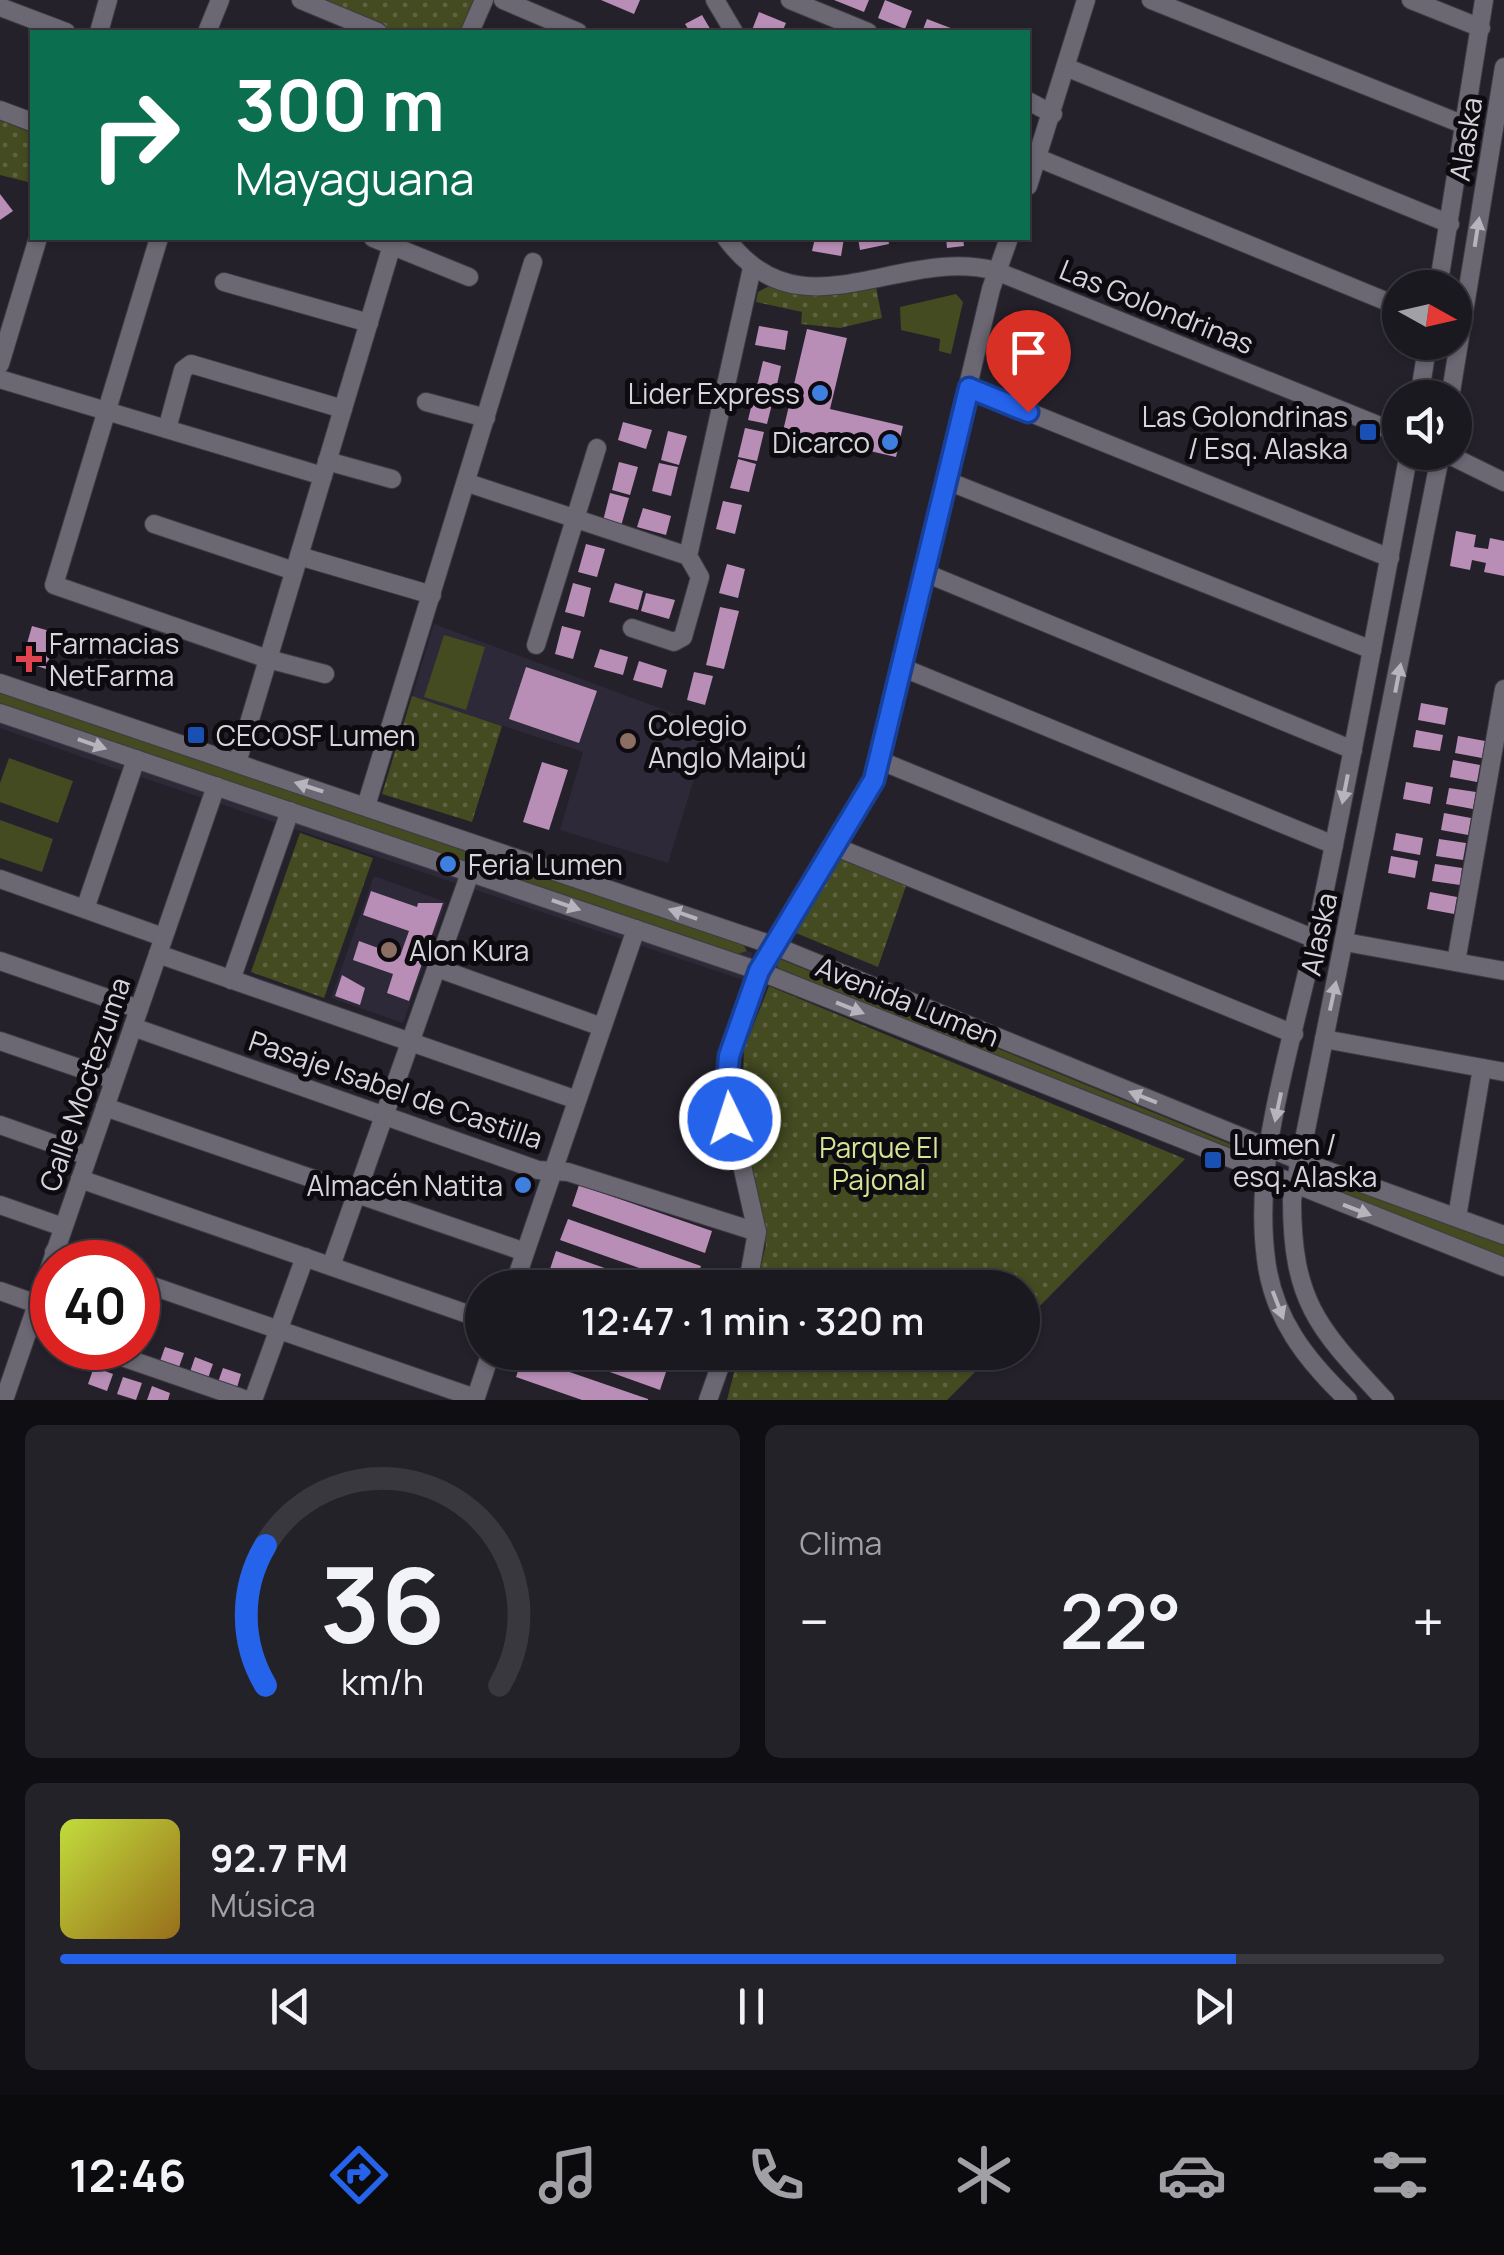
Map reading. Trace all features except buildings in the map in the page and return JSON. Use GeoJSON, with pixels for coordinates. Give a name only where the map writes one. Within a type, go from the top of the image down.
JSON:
{"type":"FeatureCollection","features":[{"type":"Feature","properties":{"kind":"street"},"geometry":{"type":"LineString","coordinates":[[100,30],[108,0]]}},
{"type":"Feature","properties":{"kind":"street"},"geometry":{"type":"LineString","coordinates":[[208,30],[220,0]]}},
{"type":"Feature","properties":{"kind":"street"},"geometry":{"type":"LineString","coordinates":[[301,0],[373,30]]}},
{"type":"Feature","properties":{"kind":"street"},"geometry":{"type":"LineString","coordinates":[[471,30],[484,0]]}},
{"type":"Feature","properties":{"kind":"street"},"geometry":{"type":"LineString","coordinates":[[503,0],[537,6],[575,30]]}},
{"type":"Feature","properties":{"kind":"street"},"geometry":{"type":"LineString","coordinates":[[714,0],[733,30]]}},
{"type":"Feature","properties":{"kind":"street"},"geometry":{"type":"LineString","coordinates":[[790,0],[863,30]]}},
{"type":"Feature","properties":{"kind":"street"},"geometry":{"type":"LineString","coordinates":[[1030,180],[1054,114],[1086,0]]}},
{"type":"Feature","properties":{"kind":"street"},"geometry":{"type":"LineString","coordinates":[[1152,0],[1468,126]]}},
{"type":"Feature","properties":{"kind":"street"},"geometry":{"type":"LineString","coordinates":[[1412,0],[1481,28]]}},
{"type":"Feature","properties":{"kind":"street","name":"Alaska"},"geometry":{"type":"LineString","coordinates":[[1441,270],[1468,126],[1484,0]]}},
{"type":"Feature","properties":{"kind":"street"},"geometry":{"type":"LineString","coordinates":[[0,7],[61,30]]}},
{"type":"Feature","properties":{"kind":"street"},"geometry":{"type":"LineString","coordinates":[[1068,68],[1450,224]]}},
{"type":"Feature","properties":{"kind":"street","name":"Alaska"},"geometry":{"type":"LineString","coordinates":[[1453,380],[1504,76]]}},
{"type":"Feature","properties":{"kind":"street"},"geometry":{"type":"LineString","coordinates":[[1030,102],[1054,114]]}},
{"type":"Feature","properties":{"kind":"street"},"geometry":{"type":"LineString","coordinates":[[0,110],[30,121]]}},
{"type":"Feature","properties":{"kind":"street"},"geometry":{"type":"LineString","coordinates":[[1038,158],[1382,300]]}},
{"type":"Feature","properties":{"kind":"street"},"geometry":{"type":"LineString","coordinates":[[0,364],[37,240]]}},
{"type":"Feature","properties":{"kind":"street"},"geometry":{"type":"LineString","coordinates":[[158,240],[54,584],[268,659],[325,674]]}},
{"type":"Feature","properties":{"kind":"street"},"geometry":{"type":"LineString","coordinates":[[378,240],[469,277]]}},
{"type":"Feature","properties":{"kind":"street","name":"Las Golondrinas"},"geometry":{"type":"LineString","coordinates":[[728,240],[766,278],[802,286],[943,268],[996,270],[1382,427]]}},
{"type":"Feature","properties":{"kind":"street"},"geometry":{"type":"LineString","coordinates":[[750,1270],[757,1232],[730,1119],[726,1073],[759,971],[867,795],[880,760],[996,270],[1007,240]]}},
{"type":"Feature","properties":{"kind":"street"},"geometry":{"type":"LineString","coordinates":[[237,762],[392,245]]}},
{"type":"Feature","properties":{"kind":"street"},"geometry":{"type":"LineString","coordinates":[[366,806],[468,483],[532,262]]}},
{"type":"Feature","properties":{"kind":"street"},"geometry":{"type":"LineString","coordinates":[[632,628],[674,642],[684,637],[700,577],[688,556],[752,268]]}},
{"type":"Feature","properties":{"kind":"street"},"geometry":{"type":"LineString","coordinates":[[224,282],[368,323]]}},
{"type":"Feature","properties":{"kind":"street"},"geometry":{"type":"LineString","coordinates":[[167,429],[184,370],[191,364],[343,408]]}},
{"type":"Feature","properties":{"kind":"street"},"geometry":{"type":"LineString","coordinates":[[0,379],[167,429],[325,468],[392,479]]}},
{"type":"Feature","properties":{"kind":"street"},"geometry":{"type":"LineString","coordinates":[[969,388],[1390,558]]}},
{"type":"Feature","properties":{"kind":"street"},"geometry":{"type":"LineString","coordinates":[[426,402],[486,418]]}},
{"type":"Feature","properties":{"kind":"street"},"geometry":{"type":"LineString","coordinates":[[536,644],[597,448]]}},
{"type":"Feature","properties":{"kind":"street"},"geometry":{"type":"LineString","coordinates":[[1472,467],[1504,482]]}},
{"type":"Feature","properties":{"kind":"street","name":"Alaska"},"geometry":{"type":"LineString","coordinates":[[1348,1400],[1300,1350],[1273,1293],[1265,1257],[1266,1174],[1406,470]]}},
{"type":"Feature","properties":{"kind":"street","name":"Alaska"},"geometry":{"type":"LineString","coordinates":[[1386,1400],[1331,1343],[1308,1304],[1294,1248],[1293,1185],[1438,470]]}},
{"type":"Feature","properties":{"kind":"street"},"geometry":{"type":"LineString","coordinates":[[945,480],[1372,650]]}},
{"type":"Feature","properties":{"kind":"street"},"geometry":{"type":"LineString","coordinates":[[468,483],[688,556]]}},
{"type":"Feature","properties":{"kind":"street"},"geometry":{"type":"LineString","coordinates":[[154,524],[432,595]]}},
{"type":"Feature","properties":{"kind":"street"},"geometry":{"type":"LineString","coordinates":[[923,572],[1352,750]]}},
{"type":"Feature","properties":{"kind":"street"},"geometry":{"type":"LineString","coordinates":[[902,667],[1334,845]]}},
{"type":"Feature","properties":{"kind":"street","name":"Avenida Lumen"},"geometry":{"type":"LineString","coordinates":[[0,683],[775,946],[1270,1149],[1504,1235]]}},
{"type":"Feature","properties":{"kind":"street"},"geometry":{"type":"LineString","coordinates":[[1456,962],[1504,689]]}},
{"type":"Feature","properties":{"kind":"street","name":"Avenida Lumen"},"geometry":{"type":"LineString","coordinates":[[0,713],[759,971],[1504,1267]]}},
{"type":"Feature","properties":{"kind":"street"},"geometry":{"type":"LineString","coordinates":[[85,910],[136,759]]}},
{"type":"Feature","properties":{"kind":"street"},"geometry":{"type":"LineString","coordinates":[[880,760],[1315,939]]}},
{"type":"Feature","properties":{"kind":"street","name":"Calle Moctezuma"},"geometry":{"type":"LineString","coordinates":[[58,1240],[216,786]]}},
{"type":"Feature","properties":{"kind":"street"},"geometry":{"type":"LineString","coordinates":[[231,980],[290,811]]}},
{"type":"Feature","properties":{"kind":"street"},"geometry":{"type":"LineString","coordinates":[[836,846],[1294,1034]]}},
{"type":"Feature","properties":{"kind":"street"},"geometry":{"type":"LineString","coordinates":[[330,1266],[470,873]]}},
{"type":"Feature","properties":{"kind":"street"},"geometry":{"type":"LineString","coordinates":[[0,879],[85,910],[231,980],[577,1100]]}},
{"type":"Feature","properties":{"kind":"street"},"geometry":{"type":"LineString","coordinates":[[519,1270],[636,929]]}},
{"type":"Feature","properties":{"kind":"street"},"geometry":{"type":"LineString","coordinates":[[1345,942],[1504,971]]}},
{"type":"Feature","properties":{"kind":"street","name":"Pasaje Isabel de Castilla"},"geometry":{"type":"LineString","coordinates":[[0,961],[384,1115],[538,1170],[553,1171],[757,1232]]}},
{"type":"Feature","properties":{"kind":"street"},"geometry":{"type":"LineString","coordinates":[[436,968],[602,1027]]}},
{"type":"Feature","properties":{"kind":"street"},"geometry":{"type":"LineString","coordinates":[[1324,1039],[1504,1072]]}},
{"type":"Feature","properties":{"kind":"street"},"geometry":{"type":"LineString","coordinates":[[0,1041],[114,1080]]}},
{"type":"Feature","properties":{"kind":"street"},"geometry":{"type":"LineString","coordinates":[[1456,1217],[1482,1068]]}},
{"type":"Feature","properties":{"kind":"street"},"geometry":{"type":"LineString","coordinates":[[105,1107],[525,1252]]}},
{"type":"Feature","properties":{"kind":"street"},"geometry":{"type":"LineString","coordinates":[[0,1125],[88,1156]]}},
{"type":"Feature","properties":{"kind":"street"},"geometry":{"type":"LineString","coordinates":[[80,1179],[465,1313]]}},
{"type":"Feature","properties":{"kind":"street"},"geometry":{"type":"LineString","coordinates":[[0,1206],[63,1227]]}},
{"type":"Feature","properties":{"kind":"street"},"geometry":{"type":"LineString","coordinates":[[160,1370],[250,1400],[305,1257]]}},
{"type":"Feature","properties":{"kind":"street"},"geometry":{"type":"LineString","coordinates":[[160,1289],[475,1399],[485,1370]]}},
{"type":"Feature","properties":{"kind":"street"},"geometry":{"type":"LineString","coordinates":[[0,1291],[30,1302]]}},
{"type":"Feature","properties":{"kind":"street","name":"Calle Moctezuma"},"geometry":{"type":"LineString","coordinates":[[4,1400],[30,1325]]}},
{"type":"Feature","properties":{"kind":"street"},"geometry":{"type":"LineString","coordinates":[[708,1400],[718,1370]]}},
{"type":"Feature","properties":{"kind":"shaded area","name":"Colegio Anglo Maipú"},"geometry":{"type":"Polygon","coordinates":[[[434,624],[710,727],[668,863],[560,830],[583,752],[412,696],[434,624]]]}},
{"type":"Feature","properties":{"kind":"shaded area","name":"Feria Lumen"},"geometry":{"type":"Polygon","coordinates":[[[0,692],[753,953],[743,980],[105,765],[0,728],[0,692]]]}},
{"type":"Feature","properties":{"kind":"shaded area","name":"Alon Kura"},"geometry":{"type":"Polygon","coordinates":[[[374,876],[446,902],[403,1023],[331,998],[374,876]]]}},
{"type":"Feature","properties":{"kind":"green space"},"geometry":{"type":"Polygon","coordinates":[[[326,0],[475,0],[466,30],[391,30],[326,0]]]}},
{"type":"Feature","properties":{"kind":"green space"},"geometry":{"type":"Polygon","coordinates":[[[0,120],[30,132],[30,182],[0,175],[0,120]]]}},
{"type":"Feature","properties":{"kind":"green space"},"geometry":{"type":"Polygon","coordinates":[[[773,284],[876,287],[882,318],[840,328],[801,324],[802,312],[756,302],[758,292],[773,284]]]}},
{"type":"Feature","properties":{"kind":"green space"},"geometry":{"type":"Polygon","coordinates":[[[956,294],[963,302],[951,354],[939,351],[940,339],[901,330],[900,307],[956,294]]]}},
{"type":"Feature","properties":{"kind":"green space"},"geometry":{"type":"Polygon","coordinates":[[[444,635],[485,647],[466,710],[424,697],[444,635]]]}},
{"type":"Feature","properties":{"kind":"green space"},"geometry":{"type":"Polygon","coordinates":[[[0,691],[743,944],[747,951],[734,955],[0,705],[0,691]]]}},
{"type":"Feature","properties":{"kind":"green space"},"geometry":{"type":"Polygon","coordinates":[[[412,696],[502,726],[472,822],[382,794],[412,696]]]}},
{"type":"Feature","properties":{"kind":"green space"},"geometry":{"type":"Polygon","coordinates":[[[9,758],[73,781],[58,823],[0,802],[0,783],[9,758]]]}},
{"type":"Feature","properties":{"kind":"green space"},"geometry":{"type":"Polygon","coordinates":[[[0,820],[53,839],[42,872],[0,858],[0,820]]]}},
{"type":"Feature","properties":{"kind":"green space"},"geometry":{"type":"Polygon","coordinates":[[[300,833],[373,858],[324,998],[251,972],[300,833]]]}},
{"type":"Feature","properties":{"kind":"green space"},"geometry":{"type":"Polygon","coordinates":[[[842,857],[907,883],[878,967],[796,933],[842,857]]]}},
{"type":"Feature","properties":{"kind":"green space"},"geometry":{"type":"Polygon","coordinates":[[[780,959],[1252,1153],[1249,1162],[778,968],[775,963],[780,959]]]}},
{"type":"Feature","properties":{"kind":"green space","name":"Parque El Pajonal"},"geometry":{"type":"Polygon","coordinates":[[[769,986],[1185,1159],[1040,1306],[1040,1270],[759,1270],[766,1245],[742,1110],[744,1049],[769,986]]]}},
{"type":"Feature","properties":{"kind":"green space"},"geometry":{"type":"Polygon","coordinates":[[[1297,1165],[1504,1244],[1504,1261],[1294,1180],[1297,1165]]]}},
{"type":"Feature","properties":{"kind":"green space"},"geometry":{"type":"Polygon","coordinates":[[[734,1370],[977,1370],[947,1400],[727,1400],[734,1370]]]}},
{"type":"Feature","properties":{"kind":"place","name":"Lider Express"},"geometry":{"type":"Point","coordinates":[820,393]}},
{"type":"Feature","properties":{"kind":"place","name":"Las Golondrinas / Esq. Alaska"},"geometry":{"type":"Point","coordinates":[1368,432]}},
{"type":"Feature","properties":{"kind":"place","name":"Dicarco"},"geometry":{"type":"Point","coordinates":[890,442]}},
{"type":"Feature","properties":{"kind":"place","name":"Farmacias NetFarma"},"geometry":{"type":"Point","coordinates":[29,659]}},
{"type":"Feature","properties":{"kind":"place","name":"CECOSF Lumen"},"geometry":{"type":"Point","coordinates":[196,735]}},
{"type":"Feature","properties":{"kind":"place","name":"Colegio Anglo Maipú"},"geometry":{"type":"Point","coordinates":[628,741]}},
{"type":"Feature","properties":{"kind":"place","name":"Feria Lumen"},"geometry":{"type":"Point","coordinates":[448,864]}},
{"type":"Feature","properties":{"kind":"place","name":"Alon Kura"},"geometry":{"type":"Point","coordinates":[389,950]}},
{"type":"Feature","properties":{"kind":"place","name":"Lumen / esq. Alaska"},"geometry":{"type":"Point","coordinates":[1213,1160]}},
{"type":"Feature","properties":{"kind":"place","name":"Almacén Natita"},"geometry":{"type":"Point","coordinates":[523,1185]}},
{"type":"Feature","properties":{"kind":"route"},"geometry":{"type":"LineString","coordinates":[[730,1119],[726,1094],[729,1056],[759,971],[874,780],[969,388],[1028,412]]}}]}
